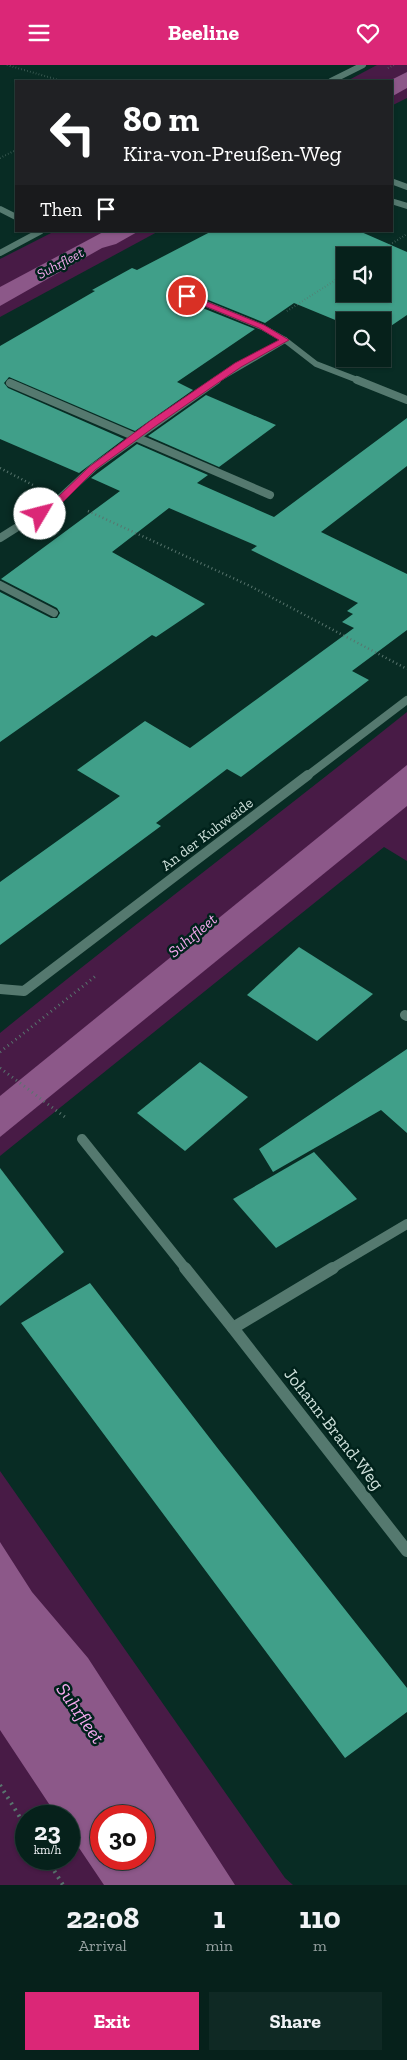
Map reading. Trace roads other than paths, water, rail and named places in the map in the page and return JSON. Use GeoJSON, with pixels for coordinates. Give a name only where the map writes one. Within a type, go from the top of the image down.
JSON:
{"type":"FeatureCollection","features":[{"type":"Feature","properties":{"kind":"street"},"geometry":{"type":"LineString","coordinates":[[333,80],[363,65]]}},
{"type":"Feature","properties":{"kind":"street"},"geometry":{"type":"LineString","coordinates":[[393,182],[407,187]]}},
{"type":"Feature","properties":{"kind":"street"},"geometry":{"type":"LineString","coordinates":[[393,202],[407,207]]}},
{"type":"Feature","properties":{"kind":"street"},"geometry":{"type":"LineString","coordinates":[[0,209],[15,216]]}},
{"type":"Feature","properties":{"kind":"street"},"geometry":{"type":"LineString","coordinates":[[0,253],[39,232]]}},
{"type":"Feature","properties":{"kind":"street"},"geometry":{"type":"LineString","coordinates":[[187,296],[262,327],[285,340],[316,363],[407,400]]}},
{"type":"Feature","properties":{"kind":"street"},"geometry":{"type":"LineString","coordinates":[[0,538],[61,499],[92,469],[134,437],[238,365],[285,340]]}},
{"type":"Feature","properties":{"kind":"street"},"geometry":{"type":"LineString","coordinates":[[10,383],[270,495]]}},
{"type":"Feature","properties":{"kind":"street"},"geometry":{"type":"LineString","coordinates":[[0,585],[54,613]]}},
{"type":"Feature","properties":{"kind":"street","name":"An der Kuhweide"},"geometry":{"type":"LineString","coordinates":[[0,989],[24,991],[407,700]]}},
{"type":"Feature","properties":{"kind":"street","name":"Johann-Brand-Weg"},"geometry":{"type":"LineString","coordinates":[[82,1139],[407,1551]]}},
{"type":"Feature","properties":{"kind":"street"},"geometry":{"type":"LineString","coordinates":[[232,1328],[407,1225]]}},
{"type":"Feature","properties":{"kind":"water"},"geometry":{"type":"Polygon","coordinates":[[[407,72],[407,88],[393,96],[393,80],[391,80],[407,72]]]}},
{"type":"Feature","properties":{"kind":"water","name":"Suhrfleet"},"geometry":{"type":"Polygon","coordinates":[[[103,232],[137,232],[116,244],[102,248],[0,306],[0,287],[103,232]]]}},
{"type":"Feature","properties":{"kind":"water"},"geometry":{"type":"Polygon","coordinates":[[[407,765],[407,806],[0,1137],[0,1096],[407,765]]]}},
{"type":"Feature","properties":{"kind":"water","name":"Suhrfleet"},"geometry":{"type":"Polygon","coordinates":[[[0,1542],[32,1592],[88,1658],[235,1885],[104,1885],[94,1870],[155,1870],[155,1805],[90,1805],[90,1864],[80,1849],[80,1805],[50,1805],[0,1730],[0,1542]]]}}]}
